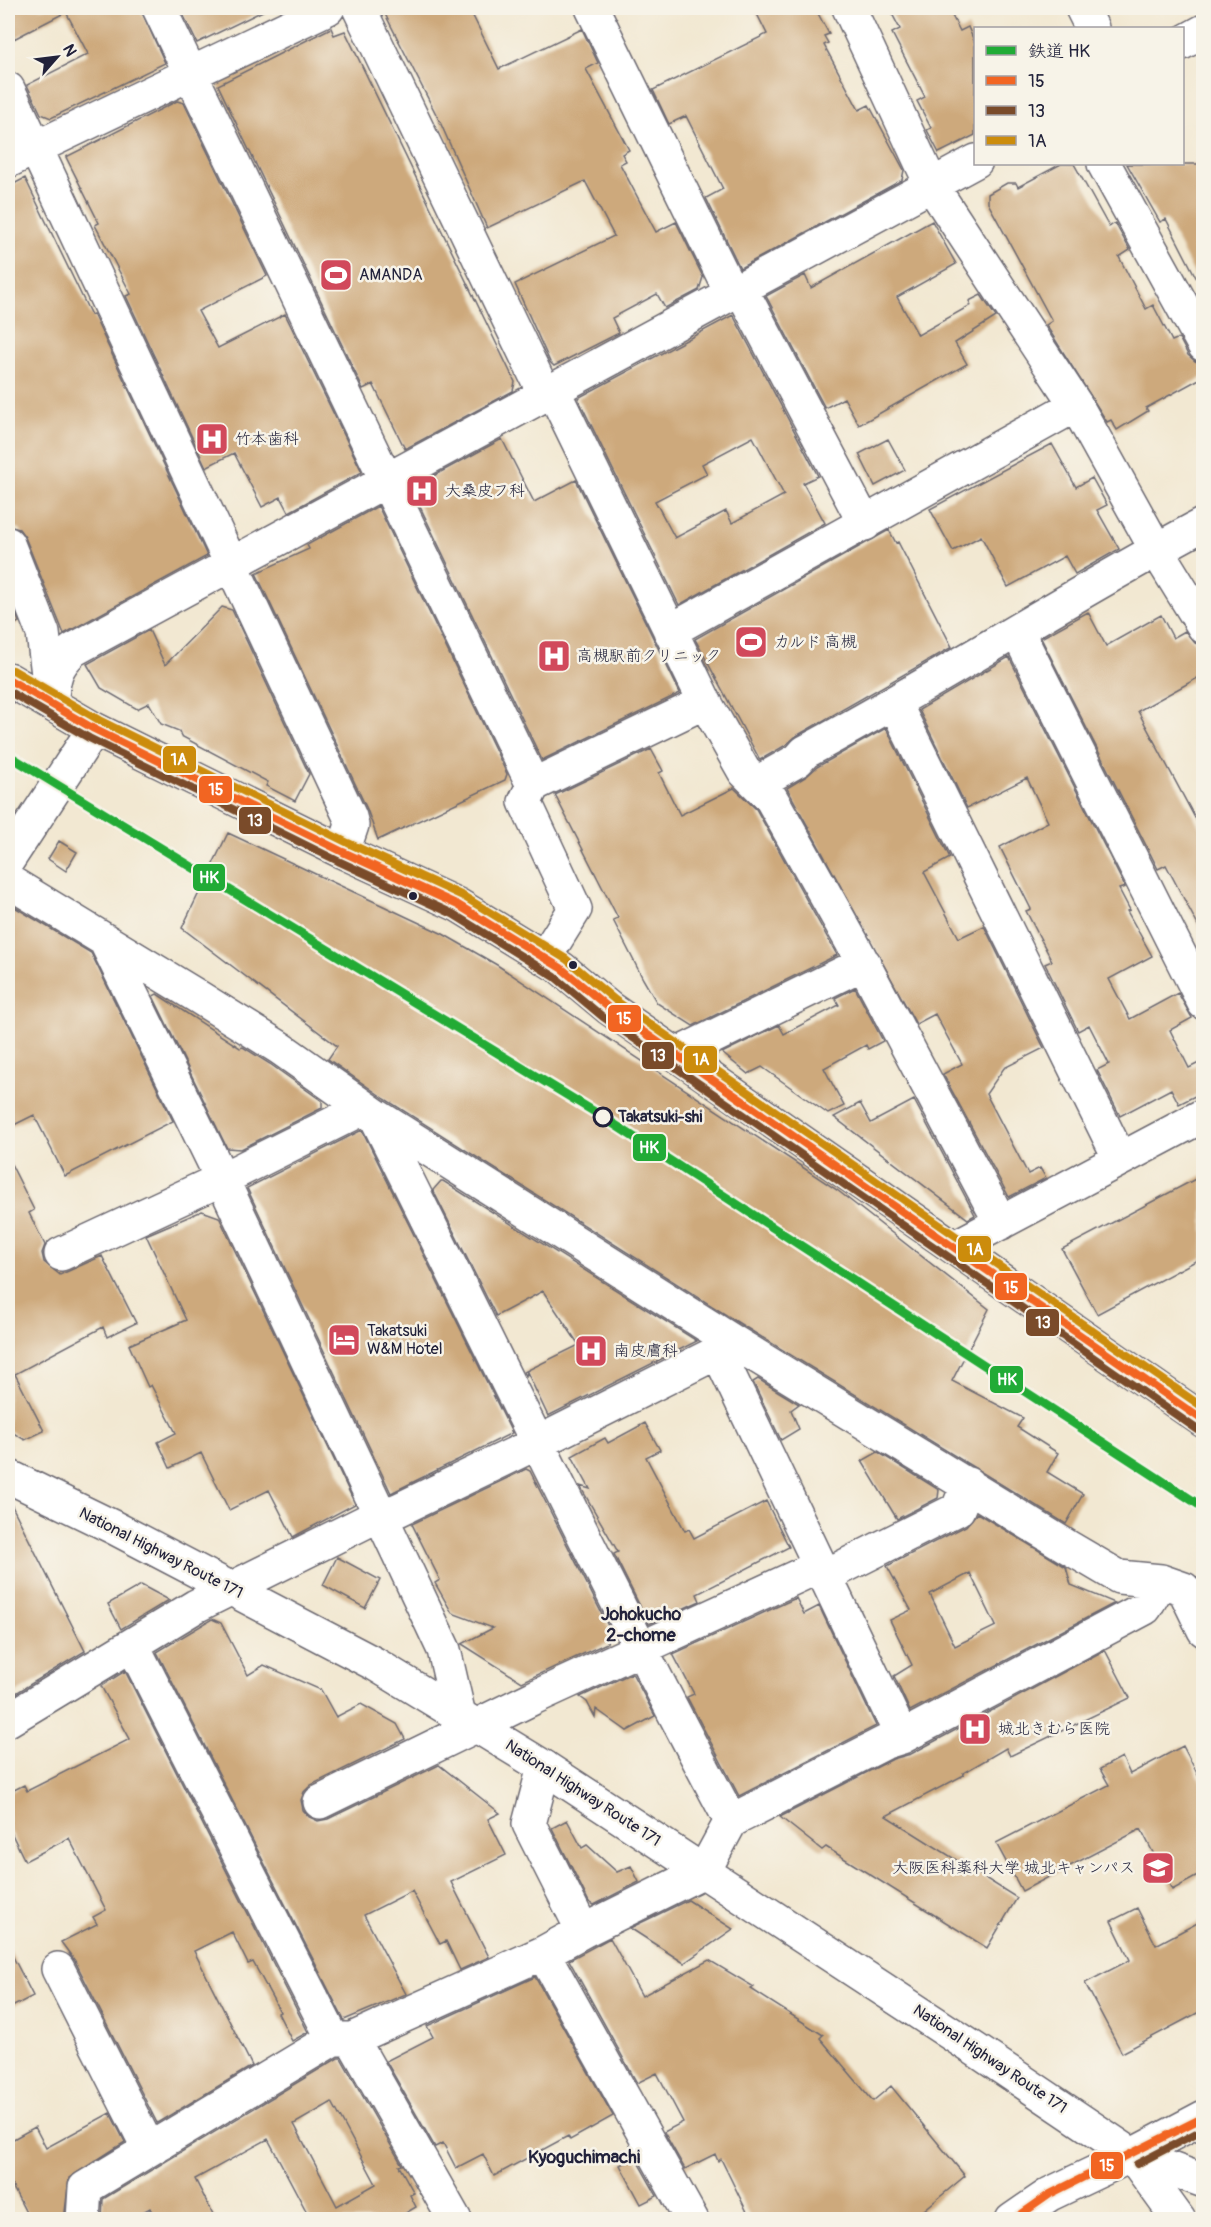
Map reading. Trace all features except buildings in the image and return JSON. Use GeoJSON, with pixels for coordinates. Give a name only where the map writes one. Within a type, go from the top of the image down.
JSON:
{"type":"FeatureCollection","features":[{"type":"Feature","properties":{"kind":"main road"},"geometry":{"type":"LineString","coordinates":[[159,8],[533,785]]}},
{"type":"Feature","properties":{"kind":"main road"},"geometry":{"type":"LineString","coordinates":[[22,155],[328,8]]}},
{"type":"Feature","properties":{"kind":"main road"},"geometry":{"type":"LineString","coordinates":[[359,8],[705,702],[744,771],[771,798],[864,963],[1001,1222]]}},
{"type":"Feature","properties":{"kind":"main road"},"geometry":{"type":"LineString","coordinates":[[592,8],[736,292],[865,524]]}},
{"type":"Feature","properties":{"kind":"main road"},"geometry":{"type":"LineString","coordinates":[[849,8],[932,186],[1076,405],[1156,549],[1203,627]]}},
{"type":"Feature","properties":{"kind":"main road"},"geometry":{"type":"LineString","coordinates":[[1082,8],[1092,27]]}},
{"type":"Feature","properties":{"kind":"main road"},"geometry":{"type":"LineString","coordinates":[[1184,42],[1203,31]]}},
{"type":"Feature","properties":{"kind":"main road"},"geometry":{"type":"LineString","coordinates":[[8,89],[22,155],[232,563],[350,817],[352,825],[343,852]]}},
{"type":"Feature","properties":{"kind":"main road"},"geometry":{"type":"LineString","coordinates":[[51,704],[55,673],[59,663],[73,650],[974,162]]}},
{"type":"Feature","properties":{"kind":"main road"},"geometry":{"type":"LineString","coordinates":[[1105,165],[1203,345]]}},
{"type":"Feature","properties":{"kind":"main road"},"geometry":{"type":"LineString","coordinates":[[670,631],[1076,405]]}},
{"type":"Feature","properties":{"kind":"main road"},"geometry":{"type":"LineString","coordinates":[[757,783],[798,760],[805,752],[895,704],[1156,549],[1203,524]]}},
{"type":"Feature","properties":{"kind":"main road"},"geometry":{"type":"LineString","coordinates":[[8,544],[43,633],[51,704]]}},
{"type":"Feature","properties":{"kind":"main road"},"geometry":{"type":"LineString","coordinates":[[1017,631],[1203,1003]]}},
{"type":"Feature","properties":{"kind":"main road"},"geometry":{"type":"LineString","coordinates":[[8,679],[94,729],[343,852],[458,905],[544,957],[609,1008],[1203,1421]]}},
{"type":"Feature","properties":{"kind":"main road"},"geometry":{"type":"LineString","coordinates":[[544,957],[575,909],[525,802],[533,785],[705,702]]}},
{"type":"Feature","properties":{"kind":"main road"},"geometry":{"type":"LineString","coordinates":[[895,704],[1120,1159]]}},
{"type":"Feature","properties":{"kind":"main road"},"geometry":{"type":"LineString","coordinates":[[8,860],[94,729]]}},
{"type":"Feature","properties":{"kind":"main road"},"geometry":{"type":"LineString","coordinates":[[8,881],[280,1048],[370,1112],[725,1346],[968,1484],[1119,1577],[1161,1581],[1184,1589],[1203,1630]]}},
{"type":"Feature","properties":{"kind":"main road"},"geometry":{"type":"LineString","coordinates":[[105,940],[222,1179],[444,1650],[468,1720]]}},
{"type":"Feature","properties":{"kind":"main road"},"geometry":{"type":"LineString","coordinates":[[676,1055],[864,963]]}},
{"type":"Feature","properties":{"kind":"main road"},"geometry":{"type":"LineString","coordinates":[[61,1254],[370,1112]]}},
{"type":"Feature","properties":{"kind":"main road"},"geometry":{"type":"LineString","coordinates":[[370,1112],[539,1442],[640,1649],[731,1821]]}},
{"type":"Feature","properties":{"kind":"main road"},"geometry":{"type":"LineString","coordinates":[[955,1247],[1203,1115]]}},
{"type":"Feature","properties":{"kind":"main road"},"geometry":{"type":"LineString","coordinates":[[8,1720],[196,1606],[539,1442],[725,1346]]}},
{"type":"Feature","properties":{"kind":"main road"},"geometry":{"type":"LineString","coordinates":[[725,1346],[822,1571],[902,1737]]}},
{"type":"Feature","properties":{"kind":"main road","name":"National Highway Route 171"},"geometry":{"type":"LineString","coordinates":[[8,1476],[113,1527],[375,1664],[544,1767],[1132,2155],[1203,2181]]}},
{"type":"Feature","properties":{"kind":"main road"},"geometry":{"type":"LineString","coordinates":[[320,1802],[468,1720],[822,1571],[958,1509],[968,1484]]}},
{"type":"Feature","properties":{"kind":"main road"},"geometry":{"type":"LineString","coordinates":[[83,2220],[85,2188],[149,2149],[343,2039],[543,1953],[583,1930],[704,1871],[731,1821],[886,1742],[902,1737],[1145,1608],[1161,1581]]}},
{"type":"Feature","properties":{"kind":"main road"},"geometry":{"type":"LineString","coordinates":[[133,1646],[343,2039],[455,2220]]}},
{"type":"Feature","properties":{"kind":"main road"},"geometry":{"type":"LineString","coordinates":[[544,1767],[529,1824],[583,1930]]}},
{"type":"Feature","properties":{"kind":"main road"},"geometry":{"type":"LineString","coordinates":[[543,1953],[692,2220]]}},
{"type":"Feature","properties":{"kind":"main road"},"geometry":{"type":"LineString","coordinates":[[58,1969],[149,2149]]}},
{"type":"Feature","properties":{"kind":"main road"},"geometry":{"type":"LineString","coordinates":[[1012,2220],[1050,2194],[1132,2155],[1203,2117]]}},
{"type":"Feature","properties":{"kind":"main road","name":"National Highway Route 171"},"geometry":{"type":"LineString","coordinates":[[1132,2155],[1179,2220]]}},
{"type":"Feature","properties":{"kind":"rail line","name":"HK"},"geometry":{"type":"LineString","coordinates":[[8,755],[603,1117],[1204,1508]]}},
{"type":"Feature","properties":{"kind":"transit line","name":"1A"},"geometry":{"type":"LineString","coordinates":[[13,670],[99,720],[348,843],[463,896],[566,959],[615,1000],[1204,1408]]}},
{"type":"Feature","properties":{"kind":"transit line","name":"15"},"geometry":{"type":"LineString","coordinates":[[8,679],[94,729],[343,852],[458,905],[561,968],[609,1008],[1204,1421]]}},
{"type":"Feature","properties":{"kind":"transit line","name":"13"},"geometry":{"type":"LineString","coordinates":[[8,691],[89,738],[338,861],[453,914],[555,977],[603,1017],[1198,1430]]}},
{"type":"Feature","properties":{"kind":"transit line","name":"15"},"geometry":{"type":"LineString","coordinates":[[1013,2220],[1050,2194],[1204,2117]]}},
{"type":"Feature","properties":{"kind":"transit line","name":"13"},"geometry":{"type":"LineString","coordinates":[[1137,2164],[1204,2129]]}},
{"type":"Feature","properties":{"kind":"place","name":"AMANDA"},"geometry":{"type":"Point","coordinates":[336,275]}},
{"type":"Feature","properties":{"kind":"place","name":"竹本歯科"},"geometry":{"type":"Point","coordinates":[212,439]}},
{"type":"Feature","properties":{"kind":"place","name":"大桑皮フ科"},"geometry":{"type":"Point","coordinates":[422,491]}},
{"type":"Feature","properties":{"kind":"place","name":"カルド 高槻"},"geometry":{"type":"Point","coordinates":[751,642]}},
{"type":"Feature","properties":{"kind":"place","name":"高槻駅前クリニック"},"geometry":{"type":"Point","coordinates":[554,656]}},
{"type":"Feature","properties":{"kind":"place","name":"Takatsuki-shi"},"geometry":{"type":"Point","coordinates":[603,1117]}},
{"type":"Feature","properties":{"kind":"place","name":"Takatsuki W&M Hotel"},"geometry":{"type":"Point","coordinates":[344,1340]}},
{"type":"Feature","properties":{"kind":"place","name":"南皮膚科"},"geometry":{"type":"Point","coordinates":[591,1351]}},
{"type":"Feature","properties":{"kind":"place","name":"城北きむら医院"},"geometry":{"type":"Point","coordinates":[975,1729]}},
{"type":"Feature","properties":{"kind":"place","name":"大阪医科薬科大学 城北キャンパス"},"geometry":{"type":"Point","coordinates":[1158,1868]}},
{"type":"Feature","properties":{"kind":"district","name":"Johokucho 2-chome"},"geometry":{"type":"Point","coordinates":[641,1624]}},
{"type":"Feature","properties":{"kind":"district","name":"Kyoguchimachi"},"geometry":{"type":"Point","coordinates":[584,2157]}}]}
